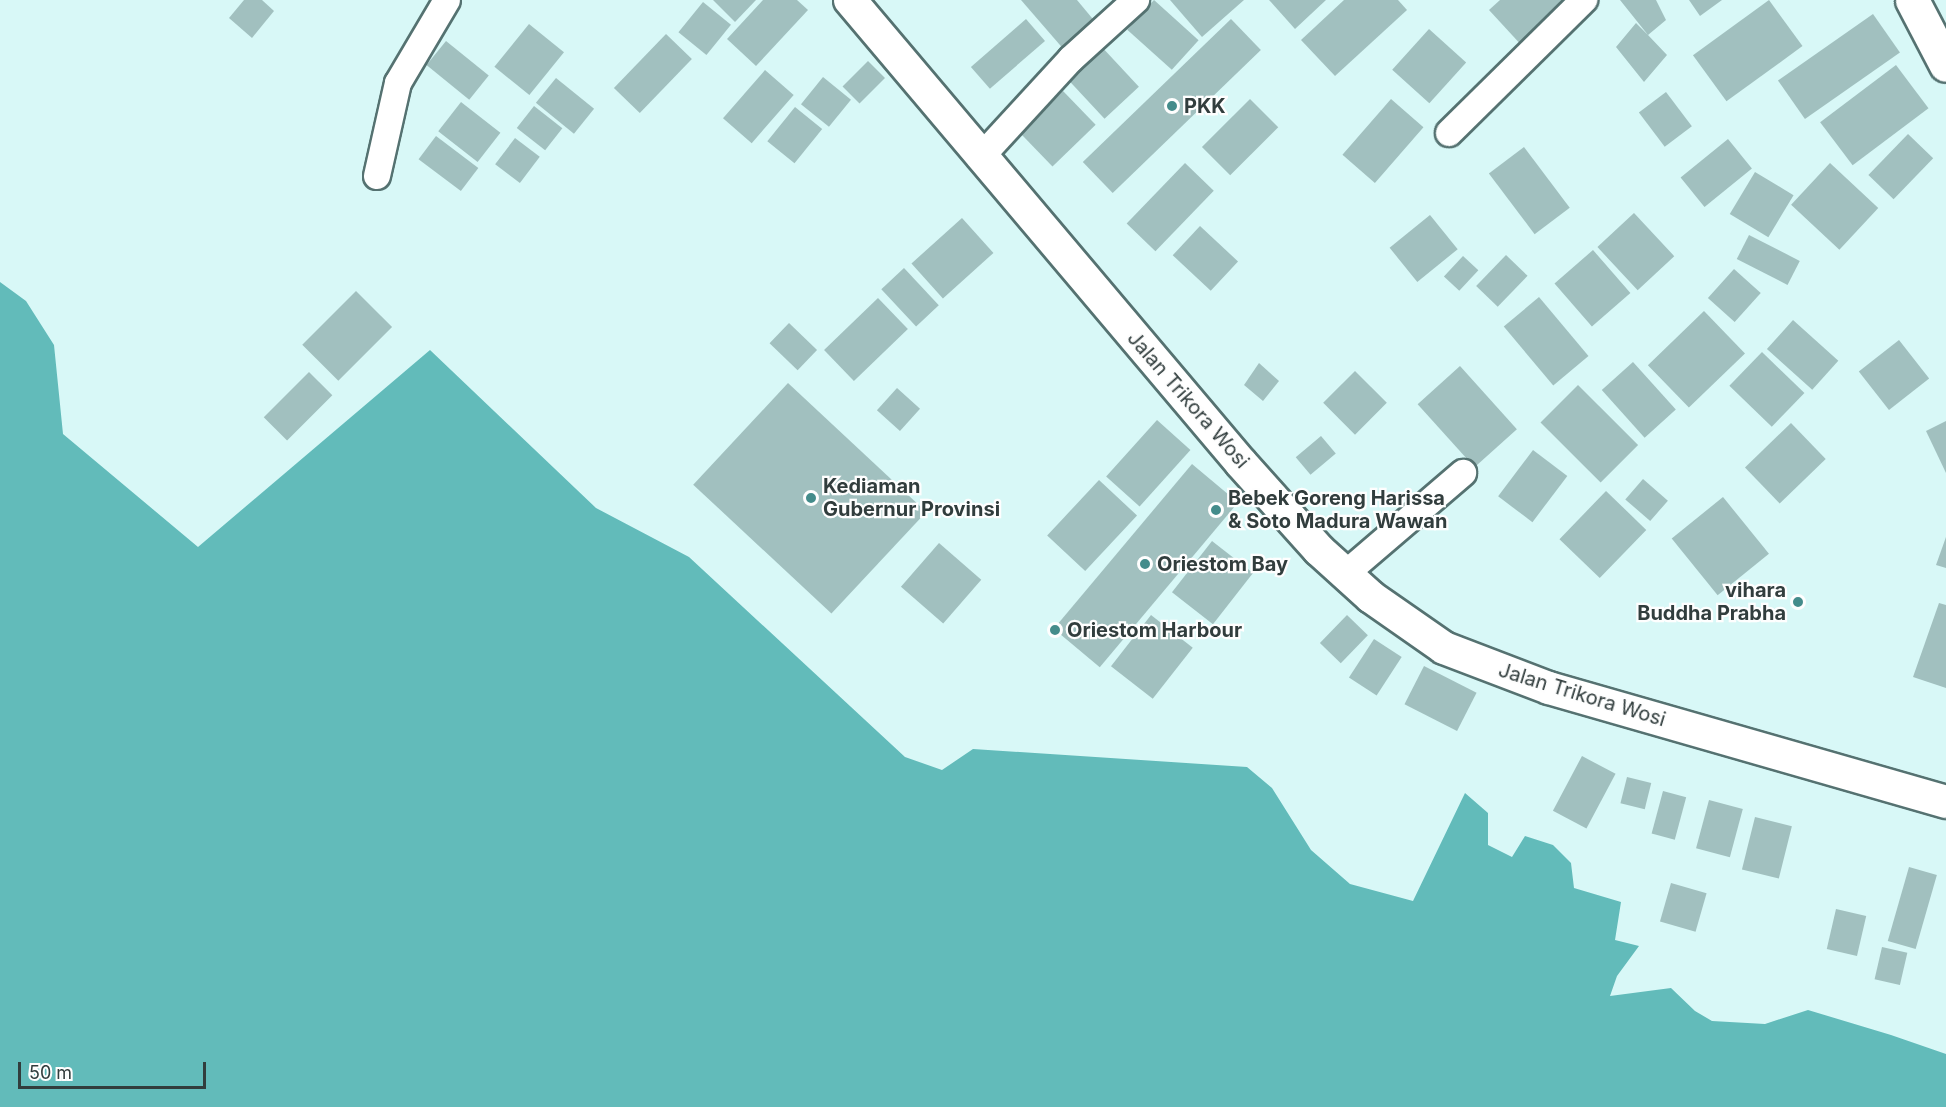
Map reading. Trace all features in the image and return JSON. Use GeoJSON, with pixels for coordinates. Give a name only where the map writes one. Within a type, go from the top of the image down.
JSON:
{"type":"FeatureCollection","features":[{"type":"Feature","properties":{"kind":"highway"},"geometry":{"type":"LineString","coordinates":[[1912,0],[1946,65]]}},
{"type":"Feature","properties":{"kind":"street"},"geometry":{"type":"LineString","coordinates":[[377,176],[398,83],[447,0]]}},
{"type":"Feature","properties":{"kind":"street","name":"Jalan Trikora Wosi"},"geometry":{"type":"LineString","coordinates":[[850,0],[980,158],[1241,463],[1344,575],[1426,637],[1469,658],[1549,688],[1946,802]]}},
{"type":"Feature","properties":{"kind":"street"},"geometry":{"type":"LineString","coordinates":[[980,158],[1071,59],[1136,0]]}},
{"type":"Feature","properties":{"kind":"street"},"geometry":{"type":"LineString","coordinates":[[1449,133],[1584,0]]}},
{"type":"Feature","properties":{"kind":"street"},"geometry":{"type":"LineString","coordinates":[[1344,575],[1463,473]]}},
{"type":"Feature","properties":{"kind":"water"},"geometry":{"type":"Polygon","coordinates":[[[0,282],[26,301],[54,345],[63,434],[198,547],[430,350],[596,508],[689,557],[905,757],[942,770],[973,749],[1247,767],[1272,788],[1311,850],[1350,884],[1413,901],[1465,793],[1488,813],[1488,845],[1512,857],[1525,836],[1553,845],[1571,863],[1574,888],[1621,902],[1615,940],[1639,946],[1617,976],[1610,996],[1671,988],[1695,1011],[1712,1021],[1765,1024],[1808,1010],[1891,1035],[1946,1054],[1946,1107],[0,1107],[0,282]]]}},
{"type":"Feature","properties":{"kind":"building"},"geometry":{"type":"Polygon","coordinates":[[[244,0],[262,0],[274,11],[252,38],[229,18],[244,0]]]}},
{"type":"Feature","properties":{"kind":"building"},"geometry":{"type":"Polygon","coordinates":[[[713,0],[756,0],[735,22],[713,0]]]}},
{"type":"Feature","properties":{"kind":"building"},"geometry":{"type":"Polygon","coordinates":[[[763,0],[797,0],[808,10],[756,66],[727,39],[763,0]]]}},
{"type":"Feature","properties":{"kind":"building"},"geometry":{"type":"Polygon","coordinates":[[[1021,0],[1077,0],[1097,24],[1066,52],[1021,0]]]}},
{"type":"Feature","properties":{"kind":"building"},"geometry":{"type":"Polygon","coordinates":[[[1154,0],[1199,40],[1172,70],[1127,30],[1154,0]]]}},
{"type":"Feature","properties":{"kind":"building"},"geometry":{"type":"Polygon","coordinates":[[[1170,0],[1244,0],[1202,37],[1170,0]]]}},
{"type":"Feature","properties":{"kind":"building"},"geometry":{"type":"Polygon","coordinates":[[[1269,0],[1326,0],[1295,29],[1269,0]]]}},
{"type":"Feature","properties":{"kind":"building"},"geometry":{"type":"Polygon","coordinates":[[[1344,0],[1398,0],[1407,10],[1335,76],[1301,40],[1344,0]]]}},
{"type":"Feature","properties":{"kind":"building"},"geometry":{"type":"Polygon","coordinates":[[[1500,0],[1569,0],[1524,48],[1489,10],[1500,0]]]}},
{"type":"Feature","properties":{"kind":"building"},"geometry":{"type":"Polygon","coordinates":[[[1620,0],[1656,0],[1666,20],[1648,35],[1620,0]]]}},
{"type":"Feature","properties":{"kind":"building"},"geometry":{"type":"Polygon","coordinates":[[[1689,0],[1722,0],[1700,16],[1689,0]]]}},
{"type":"Feature","properties":{"kind":"building"},"geometry":{"type":"Polygon","coordinates":[[[1769,0],[1803,46],[1726,101],[1693,55],[1769,0]]]}},
{"type":"Feature","properties":{"kind":"building"},"geometry":{"type":"Polygon","coordinates":[[[703,2],[731,25],[706,55],[678,32],[703,2]]]}},
{"type":"Feature","properties":{"kind":"building"},"geometry":{"type":"Polygon","coordinates":[[[1873,14],[1900,53],[1805,119],[1778,81],[1873,14]]]}},
{"type":"Feature","properties":{"kind":"building"},"geometry":{"type":"Polygon","coordinates":[[[1026,19],[1045,41],[990,89],[971,67],[1026,19]]]}},
{"type":"Feature","properties":{"kind":"building","name":"PKK"},"geometry":{"type":"Polygon","coordinates":[[[1231,19],[1261,50],[1113,193],[1083,162],[1231,19]]]}},
{"type":"Feature","properties":{"kind":"building"},"geometry":{"type":"Polygon","coordinates":[[[1636,23],[1667,55],[1644,82],[1616,47],[1636,23]]]}},
{"type":"Feature","properties":{"kind":"building"},"geometry":{"type":"Polygon","coordinates":[[[529,24],[564,52],[529,95],[494,67],[529,24]]]}},
{"type":"Feature","properties":{"kind":"building"},"geometry":{"type":"Polygon","coordinates":[[[1429,29],[1466,62],[1429,103],[1392,70],[1429,29]]]}},
{"type":"Feature","properties":{"kind":"building"},"geometry":{"type":"Polygon","coordinates":[[[666,34],[692,59],[640,113],[614,88],[666,34]]]}},
{"type":"Feature","properties":{"kind":"building"},"geometry":{"type":"Polygon","coordinates":[[[446,41],[489,76],[469,100],[426,65],[446,41]]]}},
{"type":"Feature","properties":{"kind":"building"},"geometry":{"type":"Polygon","coordinates":[[[1100,45],[1139,87],[1105,119],[1066,77],[1100,45]]]}},
{"type":"Feature","properties":{"kind":"building"},"geometry":{"type":"Polygon","coordinates":[[[868,61],[885,78],[860,103],[843,86],[868,61]]]}},
{"type":"Feature","properties":{"kind":"building"},"geometry":{"type":"Polygon","coordinates":[[[1896,65],[1928,108],[1853,165],[1820,122],[1896,65]]]}},
{"type":"Feature","properties":{"kind":"building"},"geometry":{"type":"Polygon","coordinates":[[[765,70],[794,95],[752,143],[723,118],[765,70]]]}},
{"type":"Feature","properties":{"kind":"building"},"geometry":{"type":"Polygon","coordinates":[[[823,77],[851,100],[829,127],[801,104],[823,77]]]}},
{"type":"Feature","properties":{"kind":"building"},"geometry":{"type":"Polygon","coordinates":[[[556,78],[594,109],[574,134],[536,103],[556,78]]]}},
{"type":"Feature","properties":{"kind":"building"},"geometry":{"type":"Polygon","coordinates":[[[1063,91],[1096,125],[1052,166],[1020,133],[1063,91]]]}},
{"type":"Feature","properties":{"kind":"building"},"geometry":{"type":"Polygon","coordinates":[[[1666,92],[1692,126],[1665,147],[1639,112],[1666,92]]]}},
{"type":"Feature","properties":{"kind":"building"},"geometry":{"type":"Polygon","coordinates":[[[1250,99],[1278,127],[1230,175],[1202,147],[1250,99]]]}},
{"type":"Feature","properties":{"kind":"building"},"geometry":{"type":"Polygon","coordinates":[[[1391,99],[1423,127],[1375,183],[1342,155],[1391,99]]]}},
{"type":"Feature","properties":{"kind":"building"},"geometry":{"type":"Polygon","coordinates":[[[461,102],[500,133],[478,162],[438,131],[461,102]]]}},
{"type":"Feature","properties":{"kind":"building"},"geometry":{"type":"Polygon","coordinates":[[[534,106],[562,128],[545,150],[517,128],[534,106]]]}},
{"type":"Feature","properties":{"kind":"building"},"geometry":{"type":"Polygon","coordinates":[[[795,107],[822,129],[795,163],[767,141],[795,107]]]}},
{"type":"Feature","properties":{"kind":"building"},"geometry":{"type":"Polygon","coordinates":[[[1908,134],[1933,158],[1894,199],[1868,175],[1908,134]]]}},
{"type":"Feature","properties":{"kind":"building"},"geometry":{"type":"Polygon","coordinates":[[[436,136],[478,168],[461,191],[419,159],[436,136]]]}},
{"type":"Feature","properties":{"kind":"building"},"geometry":{"type":"Polygon","coordinates":[[[515,138],[540,157],[520,183],[495,164],[515,138]]]}},
{"type":"Feature","properties":{"kind":"building"},"geometry":{"type":"Polygon","coordinates":[[[1728,139],[1752,169],[1705,207],[1681,177],[1728,139]]]}},
{"type":"Feature","properties":{"kind":"building"},"geometry":{"type":"Polygon","coordinates":[[[1524,147],[1570,208],[1535,234],[1489,173],[1524,147]]]}},
{"type":"Feature","properties":{"kind":"building"},"geometry":{"type":"Polygon","coordinates":[[[1185,163],[1214,191],[1155,251],[1127,223],[1185,163]]]}},
{"type":"Feature","properties":{"kind":"building"},"geometry":{"type":"Polygon","coordinates":[[[1830,163],[1878,208],[1839,250],[1791,205],[1830,163]]]}},
{"type":"Feature","properties":{"kind":"building"},"geometry":{"type":"Polygon","coordinates":[[[1755,172],[1794,195],[1768,237],[1730,214],[1755,172]]]}},
{"type":"Feature","properties":{"kind":"building"},"geometry":{"type":"Polygon","coordinates":[[[1634,213],[1674,256],[1638,290],[1597,247],[1634,213]]]}},
{"type":"Feature","properties":{"kind":"building"},"geometry":{"type":"Polygon","coordinates":[[[1430,215],[1458,249],[1417,282],[1390,248],[1430,215]]]}},
{"type":"Feature","properties":{"kind":"building"},"geometry":{"type":"Polygon","coordinates":[[[962,218],[993,253],[943,298],[911,264],[962,218]]]}},
{"type":"Feature","properties":{"kind":"building"},"geometry":{"type":"Polygon","coordinates":[[[1200,226],[1238,261],[1211,291],[1173,255],[1200,226]]]}},
{"type":"Feature","properties":{"kind":"building"},"geometry":{"type":"Polygon","coordinates":[[[1749,235],[1800,261],[1788,285],[1737,259],[1749,235]]]}},
{"type":"Feature","properties":{"kind":"building"},"geometry":{"type":"Polygon","coordinates":[[[1593,250],[1630,293],[1592,326],[1555,283],[1593,250]]]}},
{"type":"Feature","properties":{"kind":"building"},"geometry":{"type":"Polygon","coordinates":[[[1506,255],[1528,276],[1498,307],[1476,286],[1506,255]]]}},
{"type":"Feature","properties":{"kind":"building"},"geometry":{"type":"Polygon","coordinates":[[[1463,256],[1478,270],[1459,291],[1444,276],[1463,256]]]}},
{"type":"Feature","properties":{"kind":"building"},"geometry":{"type":"Polygon","coordinates":[[[904,268],[939,305],[916,326],[881,289],[904,268]]]}},
{"type":"Feature","properties":{"kind":"building"},"geometry":{"type":"Polygon","coordinates":[[[1734,269],[1761,293],[1735,322],[1708,298],[1734,269]]]}},
{"type":"Feature","properties":{"kind":"building"},"geometry":{"type":"Polygon","coordinates":[[[356,291],[392,327],[338,381],[302,345],[356,291]]]}},
{"type":"Feature","properties":{"kind":"building"},"geometry":{"type":"Polygon","coordinates":[[[1539,297],[1588,356],[1553,386],[1504,327],[1539,297]]]}},
{"type":"Feature","properties":{"kind":"building"},"geometry":{"type":"Polygon","coordinates":[[[878,298],[908,329],[854,381],[824,350],[878,298]]]}},
{"type":"Feature","properties":{"kind":"building"},"geometry":{"type":"Polygon","coordinates":[[[1704,311],[1745,353],[1689,408],[1648,365],[1704,311]]]}},
{"type":"Feature","properties":{"kind":"building"},"geometry":{"type":"Polygon","coordinates":[[[1793,320],[1838,361],[1812,390],[1767,349],[1793,320]]]}},
{"type":"Feature","properties":{"kind":"building"},"geometry":{"type":"Polygon","coordinates":[[[789,323],[817,350],[798,370],[770,343],[789,323]]]}},
{"type":"Feature","properties":{"kind":"building"},"geometry":{"type":"Polygon","coordinates":[[[1899,340],[1929,379],[1889,410],[1859,371],[1899,340]]]}},
{"type":"Feature","properties":{"kind":"building"},"geometry":{"type":"Polygon","coordinates":[[[1762,352],[1804,393],[1772,427],[1729,386],[1762,352]]]}},
{"type":"Feature","properties":{"kind":"building"},"geometry":{"type":"Polygon","coordinates":[[[1633,362],[1676,410],[1645,438],[1602,390],[1633,362]]]}},
{"type":"Feature","properties":{"kind":"building"},"geometry":{"type":"Polygon","coordinates":[[[1259,363],[1279,381],[1263,401],[1244,385],[1259,363]]]}},
{"type":"Feature","properties":{"kind":"building"},"geometry":{"type":"Polygon","coordinates":[[[1460,366],[1517,429],[1475,467],[1418,404],[1460,366]]]}},
{"type":"Feature","properties":{"kind":"building"},"geometry":{"type":"Polygon","coordinates":[[[1355,371],[1387,403],[1355,435],[1323,403],[1355,371]]]}},
{"type":"Feature","properties":{"kind":"building"},"geometry":{"type":"Polygon","coordinates":[[[309,372],[332,395],[287,441],[264,417],[309,372]]]}},
{"type":"Feature","properties":{"kind":"building","name":"Kediaman Gubernur Provinsi"},"geometry":{"type":"Polygon","coordinates":[[[788,383],[926,512],[831,614],[693,485],[788,383]]]}},
{"type":"Feature","properties":{"kind":"building"},"geometry":{"type":"Polygon","coordinates":[[[1578,385],[1638,445],[1601,483],[1541,422],[1578,385]]]}},
{"type":"Feature","properties":{"kind":"building"},"geometry":{"type":"Polygon","coordinates":[[[897,388],[920,409],[900,431],[877,410],[897,388]]]}},
{"type":"Feature","properties":{"kind":"building"},"geometry":{"type":"Polygon","coordinates":[[[1157,420],[1190,450],[1140,507],[1106,476],[1157,420]]]}},
{"type":"Feature","properties":{"kind":"building"},"geometry":{"type":"Polygon","coordinates":[[[1946,421],[1946,473],[1926,431],[1946,421]]]}},
{"type":"Feature","properties":{"kind":"building"},"geometry":{"type":"Polygon","coordinates":[[[1791,423],[1826,459],[1780,503],[1745,467],[1791,423]]]}},
{"type":"Feature","properties":{"kind":"building"},"geometry":{"type":"Polygon","coordinates":[[[1321,436],[1336,454],[1311,475],[1296,457],[1321,436]]]}},
{"type":"Feature","properties":{"kind":"building"},"geometry":{"type":"Polygon","coordinates":[[[1533,450],[1567,476],[1532,522],[1498,496],[1533,450]]]}},
{"type":"Feature","properties":{"kind":"building"},"geometry":{"type":"Polygon","coordinates":[[[1192,464],[1238,503],[1100,667],[1054,629],[1192,464]]]}},
{"type":"Feature","properties":{"kind":"building"},"geometry":{"type":"Polygon","coordinates":[[[1643,479],[1668,501],[1650,521],[1625,499],[1643,479]]]}},
{"type":"Feature","properties":{"kind":"building"},"geometry":{"type":"Polygon","coordinates":[[[1099,480],[1137,515],[1085,571],[1047,536],[1099,480]]]}},
{"type":"Feature","properties":{"kind":"building"},"geometry":{"type":"Polygon","coordinates":[[[1606,491],[1646,530],[1600,578],[1559,539],[1606,491]]]}},
{"type":"Feature","properties":{"kind":"building"},"geometry":{"type":"Polygon","coordinates":[[[1723,497],[1769,554],[1718,595],[1672,539],[1723,497]]]}},
{"type":"Feature","properties":{"kind":"building"},"geometry":{"type":"Polygon","coordinates":[[[1946,537],[1946,568],[1936,565],[1946,537]]]}},
{"type":"Feature","properties":{"kind":"building"},"geometry":{"type":"Polygon","coordinates":[[[1212,541],[1253,573],[1213,624],[1172,592],[1212,541]]]}},
{"type":"Feature","properties":{"kind":"building"},"geometry":{"type":"Polygon","coordinates":[[[939,543],[981,580],[943,624],[901,587],[939,543]]]}},
{"type":"Feature","properties":{"kind":"building"},"geometry":{"type":"Polygon","coordinates":[[[1939,603],[1946,605],[1946,688],[1913,677],[1939,603]]]}},
{"type":"Feature","properties":{"kind":"building"},"geometry":{"type":"Polygon","coordinates":[[[1151,615],[1193,648],[1153,699],[1111,666],[1151,615]]]}},
{"type":"Feature","properties":{"kind":"building"},"geometry":{"type":"Polygon","coordinates":[[[1347,615],[1368,635],[1341,663],[1320,643],[1347,615]]]}},
{"type":"Feature","properties":{"kind":"building"},"geometry":{"type":"Polygon","coordinates":[[[1374,639],[1402,657],[1377,696],[1349,678],[1374,639]]]}},
{"type":"Feature","properties":{"kind":"building"},"geometry":{"type":"Polygon","coordinates":[[[1424,666],[1477,693],[1457,731],[1404,704],[1424,666]]]}},
{"type":"Feature","properties":{"kind":"building"},"geometry":{"type":"Polygon","coordinates":[[[1582,756],[1616,774],[1586,829],[1553,811],[1582,756]]]}},
{"type":"Feature","properties":{"kind":"building"},"geometry":{"type":"Polygon","coordinates":[[[1627,777],[1651,783],[1645,809],[1620,803],[1627,777]]]}},
{"type":"Feature","properties":{"kind":"building"},"geometry":{"type":"Polygon","coordinates":[[[1663,791],[1686,797],[1675,840],[1652,834],[1663,791]]]}},
{"type":"Feature","properties":{"kind":"building"},"geometry":{"type":"Polygon","coordinates":[[[1709,800],[1743,809],[1730,857],[1696,848],[1709,800]]]}},
{"type":"Feature","properties":{"kind":"building"},"geometry":{"type":"Polygon","coordinates":[[[1755,817],[1792,826],[1779,879],[1742,869],[1755,817]]]}},
{"type":"Feature","properties":{"kind":"building"},"geometry":{"type":"Polygon","coordinates":[[[1909,867],[1937,875],[1916,949],[1888,941],[1909,867]]]}},
{"type":"Feature","properties":{"kind":"building"},"geometry":{"type":"Polygon","coordinates":[[[1671,883],[1707,893],[1696,932],[1660,921],[1671,883]]]}},
{"type":"Feature","properties":{"kind":"building"},"geometry":{"type":"Polygon","coordinates":[[[1836,909],[1866,916],[1857,956],[1827,949],[1836,909]]]}},
{"type":"Feature","properties":{"kind":"building"},"geometry":{"type":"Polygon","coordinates":[[[1882,947],[1907,953],[1900,985],[1875,979],[1882,947]]]}},
{"type":"Feature","properties":{"kind":"place","name":"PKK"},"geometry":{"type":"Point","coordinates":[1172,106]}},
{"type":"Feature","properties":{"kind":"place","name":"Kediaman Gubernur Provinsi"},"geometry":{"type":"Point","coordinates":[811,498]}},
{"type":"Feature","properties":{"kind":"place","name":"Bebek Goreng Harissa & Soto Madura Wawan"},"geometry":{"type":"Point","coordinates":[1216,510]}},
{"type":"Feature","properties":{"kind":"place","name":"Oriestom Bay"},"geometry":{"type":"Point","coordinates":[1145,564]}},
{"type":"Feature","properties":{"kind":"place","name":"vihara Buddha Prabha"},"geometry":{"type":"Point","coordinates":[1798,602]}},
{"type":"Feature","properties":{"kind":"place","name":"Oriestom Harbour"},"geometry":{"type":"Point","coordinates":[1055,630]}}]}
